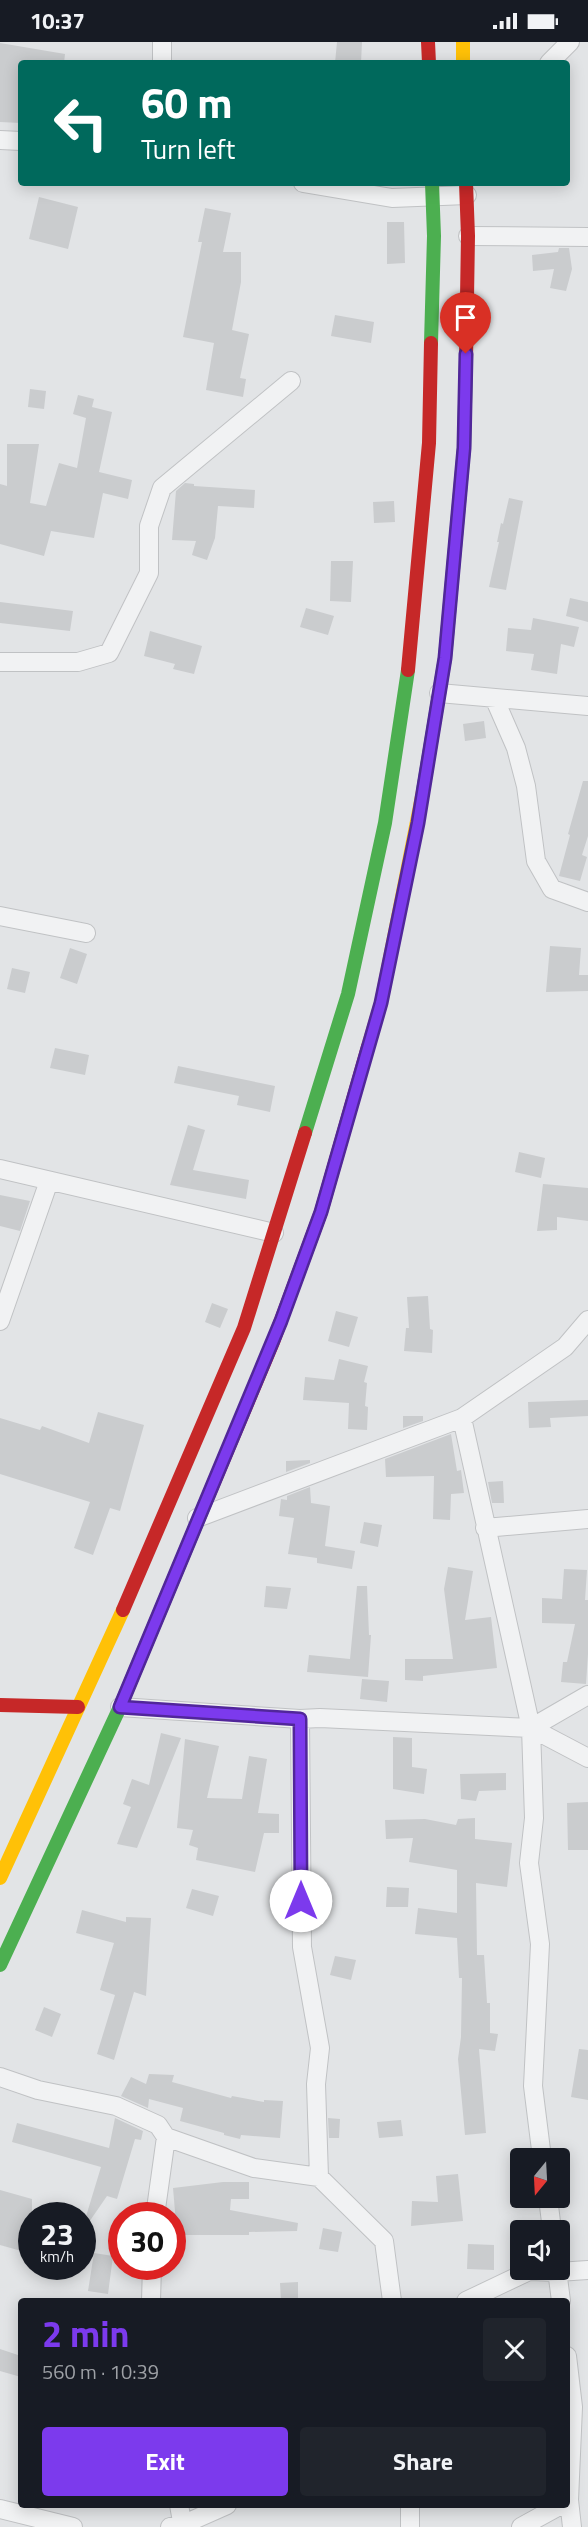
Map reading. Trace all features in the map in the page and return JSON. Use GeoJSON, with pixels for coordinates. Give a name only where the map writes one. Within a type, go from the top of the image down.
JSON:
{"type":"FeatureCollection","features":[{"type":"Feature","properties":{"kind":"main road"},"geometry":{"type":"LineString","coordinates":[[428,42],[429,60]]}},
{"type":"Feature","properties":{"kind":"main road"},"geometry":{"type":"LineString","coordinates":[[463,42],[463,60]]}},
{"type":"Feature","properties":{"kind":"main road"},"geometry":{"type":"LineString","coordinates":[[0,1965],[120,1707],[197,1518],[273,1342],[324,1201],[381,1003],[418,823],[445,658],[464,448],[467,189]]}},
{"type":"Feature","properties":{"kind":"main road"},"geometry":{"type":"LineString","coordinates":[[0,1878],[105,1652],[244,1328],[348,994],[385,823],[411,653],[429,444],[432,190]]}},
{"type":"Feature","properties":{"kind":"main road"},"geometry":{"type":"LineString","coordinates":[[0,1705],[78,1707]]}},
{"type":"Feature","properties":{"kind":"street"},"geometry":{"type":"LineString","coordinates":[[162,42],[162,60]]}},
{"type":"Feature","properties":{"kind":"street"},"geometry":{"type":"LineString","coordinates":[[552,60],[570,42]]}},
{"type":"Feature","properties":{"kind":"street"},"geometry":{"type":"LineString","coordinates":[[0,140],[18,141]]}},
{"type":"Feature","properties":{"kind":"street"},"geometry":{"type":"LineString","coordinates":[[321,186],[392,198],[432,190],[467,189]]}},
{"type":"Feature","properties":{"kind":"street"},"geometry":{"type":"LineString","coordinates":[[468,236],[588,237]]}},
{"type":"Feature","properties":{"kind":"street"},"geometry":{"type":"LineString","coordinates":[[0,662],[78,662],[109,653],[149,573],[149,526],[162,488],[291,381]]}},
{"type":"Feature","properties":{"kind":"street"},"geometry":{"type":"LineString","coordinates":[[439,693],[495,700],[588,706]]}},
{"type":"Feature","properties":{"kind":"street"},"geometry":{"type":"LineString","coordinates":[[495,700],[519,757],[526,786],[536,861],[552,889],[588,902]]}},
{"type":"Feature","properties":{"kind":"street"},"geometry":{"type":"LineString","coordinates":[[0,916],[86,933]]}},
{"type":"Feature","properties":{"kind":"street"},"geometry":{"type":"LineString","coordinates":[[0,1169],[274,1233]]}},
{"type":"Feature","properties":{"kind":"street"},"geometry":{"type":"LineString","coordinates":[[0,1321],[49,1181]]}},
{"type":"Feature","properties":{"kind":"street"},"geometry":{"type":"LineString","coordinates":[[197,1518],[462,1418],[565,1347],[588,1320]]}},
{"type":"Feature","properties":{"kind":"street"},"geometry":{"type":"LineString","coordinates":[[462,1418],[531,1728],[534,1818],[530,1863],[540,1944],[533,2086],[541,2148]]}},
{"type":"Feature","properties":{"kind":"street"},"geometry":{"type":"LineString","coordinates":[[485,1528],[588,1519]]}},
{"type":"Feature","properties":{"kind":"street"},"geometry":{"type":"LineString","coordinates":[[531,1728],[588,1695]]}},
{"type":"Feature","properties":{"kind":"street"},"geometry":{"type":"LineString","coordinates":[[120,1707],[300,1719],[531,1728],[588,1758]]}},
{"type":"Feature","properties":{"kind":"street"},"geometry":{"type":"LineString","coordinates":[[300,1719],[302,1947],[320,2048],[316,2084],[319,2177]]}},
{"type":"Feature","properties":{"kind":"street"},"geometry":{"type":"LineString","coordinates":[[0,2077],[38,2090],[116,2106],[158,2125],[166,2137],[254,2168],[319,2177],[384,2241],[392,2298]]}},
{"type":"Feature","properties":{"kind":"street"},"geometry":{"type":"LineString","coordinates":[[156,2202],[166,2137]]}},
{"type":"Feature","properties":{"kind":"street"},"geometry":{"type":"LineString","coordinates":[[570,2271],[588,2270]]}},
{"type":"Feature","properties":{"kind":"street"},"geometry":{"type":"LineString","coordinates":[[151,2298],[152,2280]]}},
{"type":"Feature","properties":{"kind":"street"},"geometry":{"type":"LineString","coordinates":[[472,2298],[510,2280]]}},
{"type":"Feature","properties":{"kind":"street"},"geometry":{"type":"LineString","coordinates":[[559,2280],[561,2298]]}},
{"type":"Feature","properties":{"kind":"street"},"geometry":{"type":"LineString","coordinates":[[570,2382],[573,2407],[570,2448]]}},
{"type":"Feature","properties":{"kind":"street"},"geometry":{"type":"LineString","coordinates":[[179,2508],[178,2526],[220,2508]]}},
{"type":"Feature","properties":{"kind":"street"},"geometry":{"type":"LineString","coordinates":[[410,2508],[410,2527]]}},
{"type":"Feature","properties":{"kind":"street"},"geometry":{"type":"LineString","coordinates":[[521,2527],[555,2508]]}},
{"type":"Feature","properties":{"kind":"street"},"geometry":{"type":"LineString","coordinates":[[567,2508],[572,2527]]}},
{"type":"Feature","properties":{"kind":"street"},"geometry":{"type":"LineString","coordinates":[[0,2509],[73,2527]]}},
{"type":"Feature","properties":{"kind":"building"},"geometry":{"type":"Polygon","coordinates":[[[337,42],[362,42],[361,60],[335,60],[337,42]]]}},
{"type":"Feature","properties":{"kind":"building"},"geometry":{"type":"Polygon","coordinates":[[[0,43],[65,54],[64,60],[18,60],[18,123],[0,122],[0,43]]]}},
{"type":"Feature","properties":{"kind":"building"},"geometry":{"type":"Polygon","coordinates":[[[39,197],[78,207],[68,249],[29,239],[39,197]]]}},
{"type":"Feature","properties":{"kind":"building"},"geometry":{"type":"Polygon","coordinates":[[[205,208],[231,213],[223,252],[241,252],[241,282],[232,330],[249,334],[240,378],[246,379],[243,397],[206,390],[214,343],[183,337],[202,242],[198,242],[205,208]]]}},
{"type":"Feature","properties":{"kind":"building"},"geometry":{"type":"Polygon","coordinates":[[[387,222],[404,222],[405,263],[387,264],[387,222]]]}},
{"type":"Feature","properties":{"kind":"building"},"geometry":{"type":"Polygon","coordinates":[[[559,248],[569,248],[572,269],[566,291],[550,288],[554,269],[533,271],[532,255],[558,252],[559,248]]]}},
{"type":"Feature","properties":{"kind":"building"},"geometry":{"type":"Polygon","coordinates":[[[335,315],[374,322],[371,343],[331,336],[335,315]]]}},
{"type":"Feature","properties":{"kind":"building"},"geometry":{"type":"Polygon","coordinates":[[[30,389],[46,391],[44,409],[28,407],[30,389]]]}},
{"type":"Feature","properties":{"kind":"building"},"geometry":{"type":"Polygon","coordinates":[[[78,395],[94,399],[92,407],[112,412],[99,472],[132,480],[128,499],[103,493],[94,538],[51,531],[44,556],[0,544],[0,484],[7,486],[7,444],[39,444],[30,503],[46,506],[59,463],[77,468],[86,418],[73,414],[78,395]]]}},
{"type":"Feature","properties":{"kind":"building"},"geometry":{"type":"Polygon","coordinates":[[[185,483],[194,484],[194,486],[255,490],[254,508],[218,506],[215,538],[207,560],[192,555],[196,541],[172,540],[176,491],[185,483]]]}},
{"type":"Feature","properties":{"kind":"building"},"geometry":{"type":"Polygon","coordinates":[[[509,498],[523,501],[506,590],[489,587],[501,523],[503,524],[509,498]]]}},
{"type":"Feature","properties":{"kind":"building"},"geometry":{"type":"Polygon","coordinates":[[[394,501],[395,522],[374,523],[373,502],[394,501]]]}},
{"type":"Feature","properties":{"kind":"building"},"geometry":{"type":"Polygon","coordinates":[[[331,561],[353,561],[351,602],[330,601],[331,561]]]}},
{"type":"Feature","properties":{"kind":"building"},"geometry":{"type":"Polygon","coordinates":[[[570,598],[588,602],[588,622],[566,616],[570,598]]]}},
{"type":"Feature","properties":{"kind":"building"},"geometry":{"type":"Polygon","coordinates":[[[0,602],[73,611],[70,631],[0,623],[0,602]]]}},
{"type":"Feature","properties":{"kind":"building"},"geometry":{"type":"Polygon","coordinates":[[[306,608],[334,616],[328,635],[300,627],[306,608]]]}},
{"type":"Feature","properties":{"kind":"building"},"geometry":{"type":"Polygon","coordinates":[[[533,618],[579,627],[574,647],[561,644],[557,674],[531,670],[534,654],[506,651],[508,628],[531,630],[533,618]]]}},
{"type":"Feature","properties":{"kind":"building"},"geometry":{"type":"Polygon","coordinates":[[[150,631],[202,646],[194,674],[173,669],[175,664],[144,656],[150,631]]]}},
{"type":"Feature","properties":{"kind":"building"},"geometry":{"type":"Polygon","coordinates":[[[484,721],[486,738],[465,741],[463,724],[484,721]]]}},
{"type":"Feature","properties":{"kind":"building"},"geometry":{"type":"Polygon","coordinates":[[[583,781],[588,781],[588,836],[582,855],[587,857],[580,881],[559,876],[583,781]]]}},
{"type":"Feature","properties":{"kind":"building"},"geometry":{"type":"Polygon","coordinates":[[[550,946],[581,948],[579,975],[588,975],[588,991],[546,992],[550,946]]]}},
{"type":"Feature","properties":{"kind":"building"},"geometry":{"type":"Polygon","coordinates":[[[70,948],[87,954],[77,984],[60,978],[70,948]]]}},
{"type":"Feature","properties":{"kind":"building"},"geometry":{"type":"Polygon","coordinates":[[[12,968],[30,972],[25,993],[7,989],[12,968]]]}},
{"type":"Feature","properties":{"kind":"building"},"geometry":{"type":"Polygon","coordinates":[[[55,1048],[89,1055],[85,1075],[50,1068],[55,1048]]]}},
{"type":"Feature","properties":{"kind":"building"},"geometry":{"type":"Polygon","coordinates":[[[178,1066],[275,1086],[270,1112],[237,1105],[239,1096],[174,1083],[178,1066]]]}},
{"type":"Feature","properties":{"kind":"building"},"geometry":{"type":"Polygon","coordinates":[[[188,1125],[205,1130],[193,1170],[249,1180],[246,1199],[170,1185],[188,1125]]]}},
{"type":"Feature","properties":{"kind":"building"},"geometry":{"type":"Polygon","coordinates":[[[519,1152],[545,1158],[541,1178],[515,1172],[519,1152]]]}},
{"type":"Feature","properties":{"kind":"building"},"geometry":{"type":"Polygon","coordinates":[[[543,1184],[588,1188],[588,1221],[557,1217],[557,1230],[537,1231],[543,1184]]]}},
{"type":"Feature","properties":{"kind":"building"},"geometry":{"type":"Polygon","coordinates":[[[0,1195],[30,1201],[20,1231],[0,1226],[0,1195]]]}},
{"type":"Feature","properties":{"kind":"building"},"geometry":{"type":"Polygon","coordinates":[[[428,1296],[430,1329],[433,1330],[432,1353],[404,1351],[406,1328],[409,1328],[407,1297],[428,1296]]]}},
{"type":"Feature","properties":{"kind":"building"},"geometry":{"type":"Polygon","coordinates":[[[212,1303],[228,1309],[220,1328],[205,1322],[212,1303]]]}},
{"type":"Feature","properties":{"kind":"building"},"geometry":{"type":"Polygon","coordinates":[[[336,1311],[358,1317],[349,1347],[328,1341],[336,1311]]]}},
{"type":"Feature","properties":{"kind":"building"},"geometry":{"type":"Polygon","coordinates":[[[339,1359],[368,1366],[364,1382],[367,1383],[365,1406],[368,1407],[367,1430],[348,1429],[349,1403],[303,1400],[305,1377],[334,1380],[339,1359]]]}},
{"type":"Feature","properties":{"kind":"building"},"geometry":{"type":"Polygon","coordinates":[[[588,1400],[588,1416],[550,1418],[551,1427],[529,1428],[528,1402],[588,1400]]]}},
{"type":"Feature","properties":{"kind":"building"},"geometry":{"type":"Polygon","coordinates":[[[98,1412],[144,1425],[120,1511],[110,1508],[93,1555],[74,1548],[90,1502],[0,1474],[0,1418],[40,1430],[42,1426],[89,1443],[98,1412]]]}},
{"type":"Feature","properties":{"kind":"building"},"geometry":{"type":"Polygon","coordinates":[[[403,1416],[423,1416],[423,1421],[403,1428],[403,1416]]]}},
{"type":"Feature","properties":{"kind":"building"},"geometry":{"type":"Polygon","coordinates":[[[451,1434],[457,1471],[461,1470],[464,1493],[451,1494],[450,1520],[433,1519],[434,1476],[386,1477],[385,1459],[451,1434]]]}},
{"type":"Feature","properties":{"kind":"building"},"geometry":{"type":"Polygon","coordinates":[[[310,1460],[310,1463],[286,1472],[286,1461],[310,1460]]]}},
{"type":"Feature","properties":{"kind":"building"},"geometry":{"type":"Polygon","coordinates":[[[503,1481],[504,1503],[492,1503],[488,1482],[503,1481]]]}},
{"type":"Feature","properties":{"kind":"building"},"geometry":{"type":"Polygon","coordinates":[[[310,1487],[311,1503],[330,1506],[325,1546],[355,1551],[352,1569],[317,1563],[317,1558],[288,1554],[294,1518],[279,1516],[281,1499],[287,1500],[287,1496],[310,1487]]]}},
{"type":"Feature","properties":{"kind":"building"},"geometry":{"type":"Polygon","coordinates":[[[364,1522],[382,1525],[378,1547],[360,1543],[364,1522]]]}},
{"type":"Feature","properties":{"kind":"building"},"geometry":{"type":"Polygon","coordinates":[[[448,1567],[473,1571],[465,1620],[491,1617],[497,1668],[423,1676],[423,1681],[405,1680],[405,1659],[453,1659],[444,1589],[448,1567]]]}},
{"type":"Feature","properties":{"kind":"building"},"geometry":{"type":"Polygon","coordinates":[[[564,1569],[587,1570],[586,1684],[561,1682],[563,1662],[567,1662],[575,1624],[542,1623],[542,1598],[562,1599],[564,1569]]]}},
{"type":"Feature","properties":{"kind":"building"},"geometry":{"type":"Polygon","coordinates":[[[266,1586],[291,1588],[287,1609],[264,1607],[266,1586]]]}},
{"type":"Feature","properties":{"kind":"building"},"geometry":{"type":"Polygon","coordinates":[[[357,1586],[367,1586],[369,1635],[371,1635],[368,1677],[307,1672],[309,1655],[350,1659],[357,1586]]]}},
{"type":"Feature","properties":{"kind":"building"},"geometry":{"type":"Polygon","coordinates":[[[362,1679],[389,1681],[387,1702],[360,1699],[362,1679]]]}},
{"type":"Feature","properties":{"kind":"building"},"geometry":{"type":"Polygon","coordinates":[[[161,1733],[181,1738],[137,1848],[117,1844],[131,1807],[123,1804],[132,1779],[149,1785],[161,1733]]]}},
{"type":"Feature","properties":{"kind":"building"},"geometry":{"type":"Polygon","coordinates":[[[393,1737],[412,1738],[412,1767],[427,1769],[424,1794],[393,1789],[393,1737]]]}},
{"type":"Feature","properties":{"kind":"building"},"geometry":{"type":"Polygon","coordinates":[[[185,1739],[219,1746],[207,1798],[242,1799],[249,1756],[267,1759],[258,1813],[279,1814],[279,1833],[264,1833],[255,1872],[196,1860],[198,1848],[189,1845],[193,1830],[177,1828],[185,1739]]]}},
{"type":"Feature","properties":{"kind":"building"},"geometry":{"type":"Polygon","coordinates":[[[506,1773],[506,1790],[479,1791],[476,1801],[461,1799],[460,1774],[506,1773]]]}},
{"type":"Feature","properties":{"kind":"building"},"geometry":{"type":"Polygon","coordinates":[[[588,1802],[588,1850],[568,1850],[567,1803],[588,1802]]]}},
{"type":"Feature","properties":{"kind":"building"},"geometry":{"type":"Polygon","coordinates":[[[475,1818],[475,1839],[512,1843],[507,1887],[476,1883],[477,1955],[484,1955],[487,2003],[490,2003],[490,2033],[498,2034],[495,2051],[479,2049],[486,2133],[465,2135],[458,2059],[461,2037],[462,1978],[459,1978],[457,1938],[415,1934],[418,1908],[457,1913],[457,1870],[409,1862],[413,1838],[386,1839],[385,1820],[425,1819],[456,1825],[458,1819],[475,1818]]]}},
{"type":"Feature","properties":{"kind":"building"},"geometry":{"type":"Polygon","coordinates":[[[387,1887],[409,1888],[408,1907],[386,1907],[387,1887]]]}},
{"type":"Feature","properties":{"kind":"building"},"geometry":{"type":"Polygon","coordinates":[[[192,1889],[219,1896],[213,1916],[186,1908],[192,1889]]]}},
{"type":"Feature","properties":{"kind":"building"},"geometry":{"type":"Polygon","coordinates":[[[82,1910],[126,1922],[126,1917],[151,1918],[146,1996],[134,1992],[114,2060],[97,2054],[115,1995],[100,1990],[114,1943],[76,1933],[82,1910]]]}},
{"type":"Feature","properties":{"kind":"building"},"geometry":{"type":"Polygon","coordinates":[[[335,1956],[356,1960],[351,1980],[330,1975],[335,1956]]]}},
{"type":"Feature","properties":{"kind":"building"},"geometry":{"type":"Polygon","coordinates":[[[44,2007],[61,2014],[52,2037],[35,2030],[44,2007]]]}},
{"type":"Feature","properties":{"kind":"building"},"geometry":{"type":"Polygon","coordinates":[[[579,2049],[588,2050],[588,2100],[571,2097],[579,2049]]]}},
{"type":"Feature","properties":{"kind":"building"},"geometry":{"type":"Polygon","coordinates":[[[149,2074],[174,2075],[172,2082],[231,2098],[232,2096],[264,2102],[264,2100],[283,2101],[280,2138],[241,2135],[240,2139],[224,2135],[224,2133],[180,2121],[183,2108],[149,2099],[148,2108],[121,2096],[131,2077],[146,2084],[149,2074]]]}},
{"type":"Feature","properties":{"kind":"building"},"geometry":{"type":"Polygon","coordinates":[[[115,2118],[143,2131],[141,2140],[135,2139],[117,2199],[107,2196],[96,2212],[96,2202],[90,2202],[101,2167],[12,2142],[17,2123],[109,2148],[115,2118]]]}},
{"type":"Feature","properties":{"kind":"building"},"geometry":{"type":"Polygon","coordinates":[[[328,2118],[340,2119],[339,2138],[329,2138],[328,2118]]]}},
{"type":"Feature","properties":{"kind":"building"},"geometry":{"type":"Polygon","coordinates":[[[401,2120],[403,2136],[379,2138],[377,2122],[401,2120]]]}},
{"type":"Feature","properties":{"kind":"building"},"geometry":{"type":"Polygon","coordinates":[[[458,2174],[463,2221],[411,2226],[412,2201],[438,2202],[436,2176],[458,2174]]]}},
{"type":"Feature","properties":{"kind":"building"},"geometry":{"type":"Polygon","coordinates":[[[223,2182],[249,2182],[249,2199],[231,2199],[230,2210],[298,2223],[297,2231],[249,2232],[249,2235],[186,2235],[186,2202],[174,2202],[173,2188],[223,2182]]]}},
{"type":"Feature","properties":{"kind":"building"},"geometry":{"type":"Polygon","coordinates":[[[0,2190],[32,2199],[32,2202],[18,2202],[18,2250],[0,2245],[0,2190]]]}},
{"type":"Feature","properties":{"kind":"building"},"geometry":{"type":"Polygon","coordinates":[[[323,2228],[342,2232],[338,2252],[319,2249],[323,2228]]]}},
{"type":"Feature","properties":{"kind":"building"},"geometry":{"type":"Polygon","coordinates":[[[468,2244],[494,2245],[494,2270],[467,2269],[468,2244]]]}},
{"type":"Feature","properties":{"kind":"building"},"geometry":{"type":"Polygon","coordinates":[[[96,2253],[108,2255],[108,2280],[110,2280],[108,2294],[88,2291],[90,2280],[96,2280],[96,2253]]]}},
{"type":"Feature","properties":{"kind":"building"},"geometry":{"type":"Polygon","coordinates":[[[298,2282],[298,2298],[281,2298],[280,2283],[298,2282]]]}},
{"type":"Feature","properties":{"kind":"building"},"geometry":{"type":"Polygon","coordinates":[[[0,2349],[18,2355],[18,2376],[0,2371],[0,2349]]]}},
{"type":"Feature","properties":{"kind":"traffic: fast"},"geometry":{"type":"LineString","coordinates":[[431,343],[434,236],[432,186]]}},
{"type":"Feature","properties":{"kind":"traffic: fast"},"geometry":{"type":"LineString","coordinates":[[423,791],[445,658],[464,448],[466,360]]}},
{"type":"Feature","properties":{"kind":"traffic: fast"},"geometry":{"type":"LineString","coordinates":[[305,1133],[348,994],[385,823],[408,670]]}},
{"type":"Feature","properties":{"kind":"traffic: fast"},"geometry":{"type":"LineString","coordinates":[[0,1965],[120,1707],[209,1494]]}},
{"type":"Feature","properties":{"kind":"traffic: slow"},"geometry":{"type":"LineString","coordinates":[[463,42],[463,60]]}},
{"type":"Feature","properties":{"kind":"traffic: slow"},"geometry":{"type":"LineString","coordinates":[[368,1047],[381,1003],[423,791]]}},
{"type":"Feature","properties":{"kind":"traffic: slow"},"geometry":{"type":"LineString","coordinates":[[0,1878],[123,1610]]}},
{"type":"Feature","properties":{"kind":"traffic: jam"},"geometry":{"type":"LineString","coordinates":[[428,42],[429,60]]}},
{"type":"Feature","properties":{"kind":"traffic: jam"},"geometry":{"type":"LineString","coordinates":[[466,186],[468,236],[466,360]]}},
{"type":"Feature","properties":{"kind":"traffic: jam"},"geometry":{"type":"LineString","coordinates":[[408,670],[429,443],[431,343]]}},
{"type":"Feature","properties":{"kind":"traffic: jam"},"geometry":{"type":"LineString","coordinates":[[209,1494],[273,1342],[321,1212],[368,1047]]}},
{"type":"Feature","properties":{"kind":"traffic: jam"},"geometry":{"type":"LineString","coordinates":[[123,1610],[244,1328],[305,1133]]}},
{"type":"Feature","properties":{"kind":"traffic: jam"},"geometry":{"type":"LineString","coordinates":[[0,1705],[78,1707]]}},
{"type":"Feature","properties":{"kind":"route"},"geometry":{"type":"LineString","coordinates":[[301,1901],[300,1719],[120,1707],[281,1321],[321,1212],[381,1003],[418,823],[445,658],[464,448],[466,354]]}}]}
